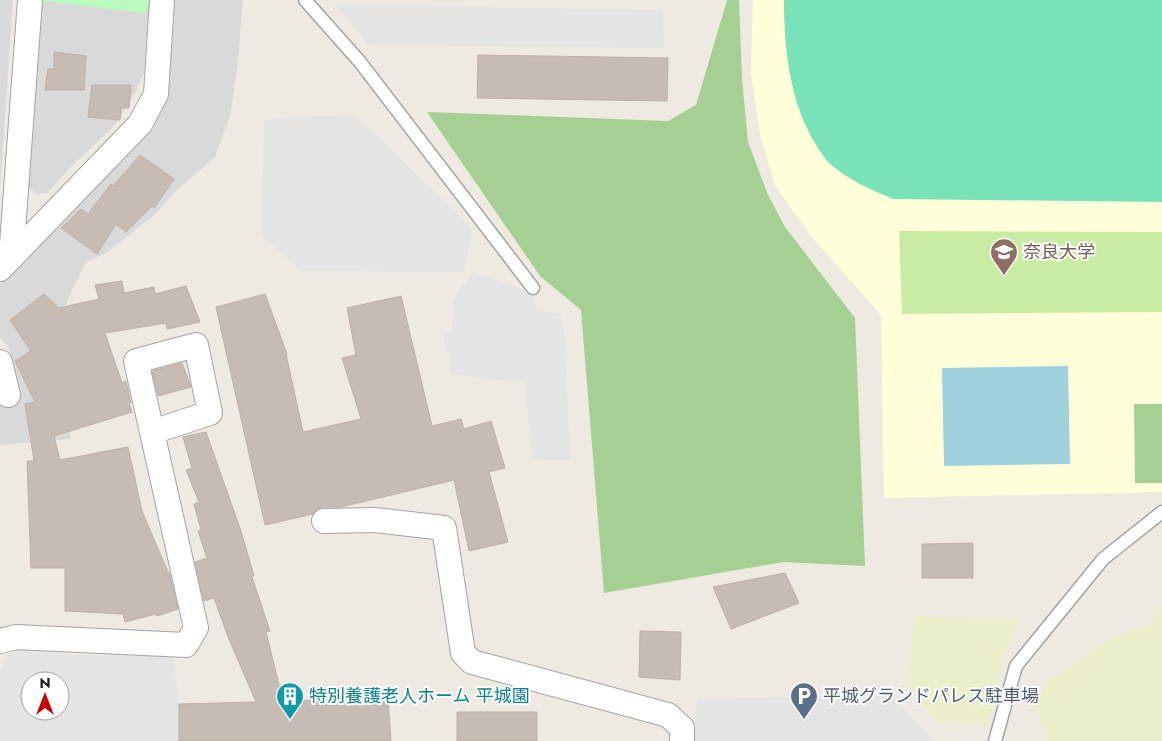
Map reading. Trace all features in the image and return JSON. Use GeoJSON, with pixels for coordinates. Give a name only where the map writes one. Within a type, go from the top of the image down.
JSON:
{"type":"FeatureCollection","features":[{"type":"Feature","properties":{"kind":"street"},"geometry":{"type":"LineString","coordinates":[[5,263],[30,0]]}},
{"type":"Feature","properties":{"kind":"street"},"geometry":{"type":"LineString","coordinates":[[5,263],[140,124],[156,94],[162,0]]}},
{"type":"Feature","properties":{"kind":"street"},"geometry":{"type":"LineString","coordinates":[[0,362],[8,395]]}},
{"type":"Feature","properties":{"kind":"street"},"geometry":{"type":"LineString","coordinates":[[0,642],[16,637],[186,645],[196,628],[152,432]]}},
{"type":"Feature","properties":{"kind":"street"},"geometry":{"type":"LineString","coordinates":[[324,521],[375,520],[444,528],[463,653],[472,662],[668,715],[682,728],[682,741]]}},
{"type":"Feature","properties":{"kind":"lane"},"geometry":{"type":"LineString","coordinates":[[304,0],[360,62],[533,288]]}},
{"type":"Feature","properties":{"kind":"lane"},"geometry":{"type":"LineString","coordinates":[[995,741],[1016,666],[1103,559],[1162,512]]}},
{"type":"Feature","properties":{"kind":"shaded area"},"geometry":{"type":"Polygon","coordinates":[[[0,0],[13,0],[0,191],[0,0]]]}},
{"type":"Feature","properties":{"kind":"shaded area"},"geometry":{"type":"Polygon","coordinates":[[[36,0],[149,0],[144,73],[136,91],[115,125],[47,193],[37,194],[29,188],[24,176],[36,0]]]}},
{"type":"Feature","properties":{"kind":"shaded area"},"geometry":{"type":"Polygon","coordinates":[[[175,0],[243,0],[238,62],[230,116],[215,157],[177,190],[154,215],[106,253],[86,262],[69,296],[53,344],[69,393],[70,439],[0,445],[0,401],[20,397],[8,346],[0,338],[0,283],[166,93],[171,61],[175,0]]]}},
{"type":"Feature","properties":{"kind":"shaded area","name":"奈良大学"},"geometry":{"type":"Polygon","coordinates":[[[753,0],[1162,0],[1162,492],[884,498],[881,315],[811,236],[775,185],[760,134],[751,74],[753,0]]]}},
{"type":"Feature","properties":{"kind":"shaded area"},"geometry":{"type":"Polygon","coordinates":[[[335,5],[663,10],[664,48],[369,45],[335,5]]]}},
{"type":"Feature","properties":{"kind":"shaded area"},"geometry":{"type":"Polygon","coordinates":[[[354,114],[472,228],[464,272],[302,271],[262,236],[264,120],[354,114]]]}},
{"type":"Feature","properties":{"kind":"shaded area"},"geometry":{"type":"Polygon","coordinates":[[[472,272],[511,284],[525,291],[533,299],[538,310],[560,314],[565,337],[570,460],[532,459],[525,383],[450,374],[451,352],[445,352],[443,333],[452,332],[453,300],[472,272]]]}},
{"type":"Feature","properties":{"kind":"shaded area"},"geometry":{"type":"Polygon","coordinates":[[[1158,606],[1162,607],[1162,741],[1046,741],[1046,736],[1034,704],[1048,681],[1114,636],[1150,626],[1158,606]]]}},
{"type":"Feature","properties":{"kind":"shaded area"},"geometry":{"type":"Polygon","coordinates":[[[915,616],[1020,620],[1003,658],[989,724],[939,723],[906,684],[915,616]]]}},
{"type":"Feature","properties":{"kind":"shaded area"},"geometry":{"type":"Polygon","coordinates":[[[19,648],[73,655],[173,655],[179,704],[179,741],[0,741],[0,670],[6,656],[19,648]]]}},
{"type":"Feature","properties":{"kind":"shaded area","name":"平城グランドパレス駐車場"},"geometry":{"type":"Polygon","coordinates":[[[891,695],[933,741],[694,741],[697,699],[891,695]]]}},
{"type":"Feature","properties":{"kind":"green space"},"geometry":{"type":"Polygon","coordinates":[[[36,0],[148,0],[146,13],[36,0]]]}},
{"type":"Feature","properties":{"kind":"green space"},"geometry":{"type":"Polygon","coordinates":[[[727,0],[739,0],[742,79],[748,142],[768,195],[785,227],[855,318],[865,566],[783,562],[604,593],[581,310],[540,276],[427,112],[668,121],[696,105],[727,0]]]}},
{"type":"Feature","properties":{"kind":"green space"},"geometry":{"type":"Polygon","coordinates":[[[784,0],[1162,0],[1162,202],[893,199],[860,184],[836,169],[828,161],[808,131],[790,77],[785,38],[784,0]]]}},
{"type":"Feature","properties":{"kind":"green space"},"geometry":{"type":"Polygon","coordinates":[[[899,231],[1162,232],[1162,312],[902,314],[899,231]]]}},
{"type":"Feature","properties":{"kind":"green space"},"geometry":{"type":"Polygon","coordinates":[[[1134,404],[1162,404],[1162,483],[1135,483],[1134,404]]]}},
{"type":"Feature","properties":{"kind":"water"},"geometry":{"type":"Polygon","coordinates":[[[1068,366],[1070,464],[944,466],[942,368],[1068,366]]]}},
{"type":"Feature","properties":{"kind":"building"},"geometry":{"type":"Polygon","coordinates":[[[54,52],[86,56],[84,90],[45,90],[48,69],[54,69],[54,52]]]}},
{"type":"Feature","properties":{"kind":"building"},"geometry":{"type":"Polygon","coordinates":[[[478,55],[668,58],[667,101],[477,98],[478,55]]]}},
{"type":"Feature","properties":{"kind":"building"},"geometry":{"type":"Polygon","coordinates":[[[92,85],[131,85],[129,108],[121,108],[120,120],[88,117],[92,85]]]}},
{"type":"Feature","properties":{"kind":"building"},"geometry":{"type":"Polygon","coordinates":[[[140,155],[174,179],[154,208],[152,206],[126,232],[116,224],[97,254],[61,228],[81,209],[88,214],[111,184],[113,186],[140,155]]]}},
{"type":"Feature","properties":{"kind":"building"},"geometry":{"type":"Polygon","coordinates":[[[122,281],[124,293],[154,287],[155,294],[186,286],[200,322],[167,329],[166,323],[105,333],[122,383],[126,381],[132,412],[54,436],[60,460],[128,447],[142,511],[169,572],[178,609],[157,616],[156,614],[125,622],[123,614],[65,611],[65,568],[31,568],[27,461],[34,461],[25,404],[35,402],[15,361],[31,351],[10,320],[44,294],[59,308],[99,299],[95,285],[122,281]]]}},
{"type":"Feature","properties":{"kind":"building"},"geometry":{"type":"Polygon","coordinates":[[[265,294],[287,354],[303,432],[361,419],[342,358],[356,355],[347,308],[401,296],[432,426],[461,419],[464,429],[491,421],[505,468],[489,472],[508,542],[469,551],[454,480],[341,507],[323,507],[317,509],[313,514],[265,525],[216,307],[265,294]]]}},
{"type":"Feature","properties":{"kind":"building"},"geometry":{"type":"Polygon","coordinates":[[[182,363],[191,387],[158,396],[152,371],[182,363]]]}},
{"type":"Feature","properties":{"kind":"building"},"geometry":{"type":"Polygon","coordinates":[[[206,432],[241,531],[254,576],[252,577],[270,631],[266,632],[283,701],[388,698],[391,741],[179,741],[179,704],[256,702],[228,637],[214,598],[204,601],[195,562],[207,558],[198,531],[201,530],[194,504],[199,502],[186,470],[192,468],[183,437],[206,432]]]}},
{"type":"Feature","properties":{"kind":"building"},"geometry":{"type":"Polygon","coordinates":[[[973,543],[973,578],[922,578],[922,544],[973,543]]]}},
{"type":"Feature","properties":{"kind":"building"},"geometry":{"type":"Polygon","coordinates":[[[785,573],[799,603],[731,629],[713,587],[785,573]]]}},
{"type":"Feature","properties":{"kind":"building"},"geometry":{"type":"Polygon","coordinates":[[[640,631],[681,632],[680,680],[639,677],[640,631]]]}},
{"type":"Feature","properties":{"kind":"building"},"geometry":{"type":"Polygon","coordinates":[[[457,712],[537,712],[537,741],[457,741],[457,712]]]}},
{"type":"Feature","properties":{"kind":"place","name":"奈良大学"},"geometry":{"type":"Point","coordinates":[1004,276]}},
{"type":"Feature","properties":{"kind":"place","name":"特別養護老人ホーム 平城園"},"geometry":{"type":"Point","coordinates":[290,720]}},
{"type":"Feature","properties":{"kind":"place","name":"平城グランドパレス駐車場"},"geometry":{"type":"Point","coordinates":[804,720]}}]}
